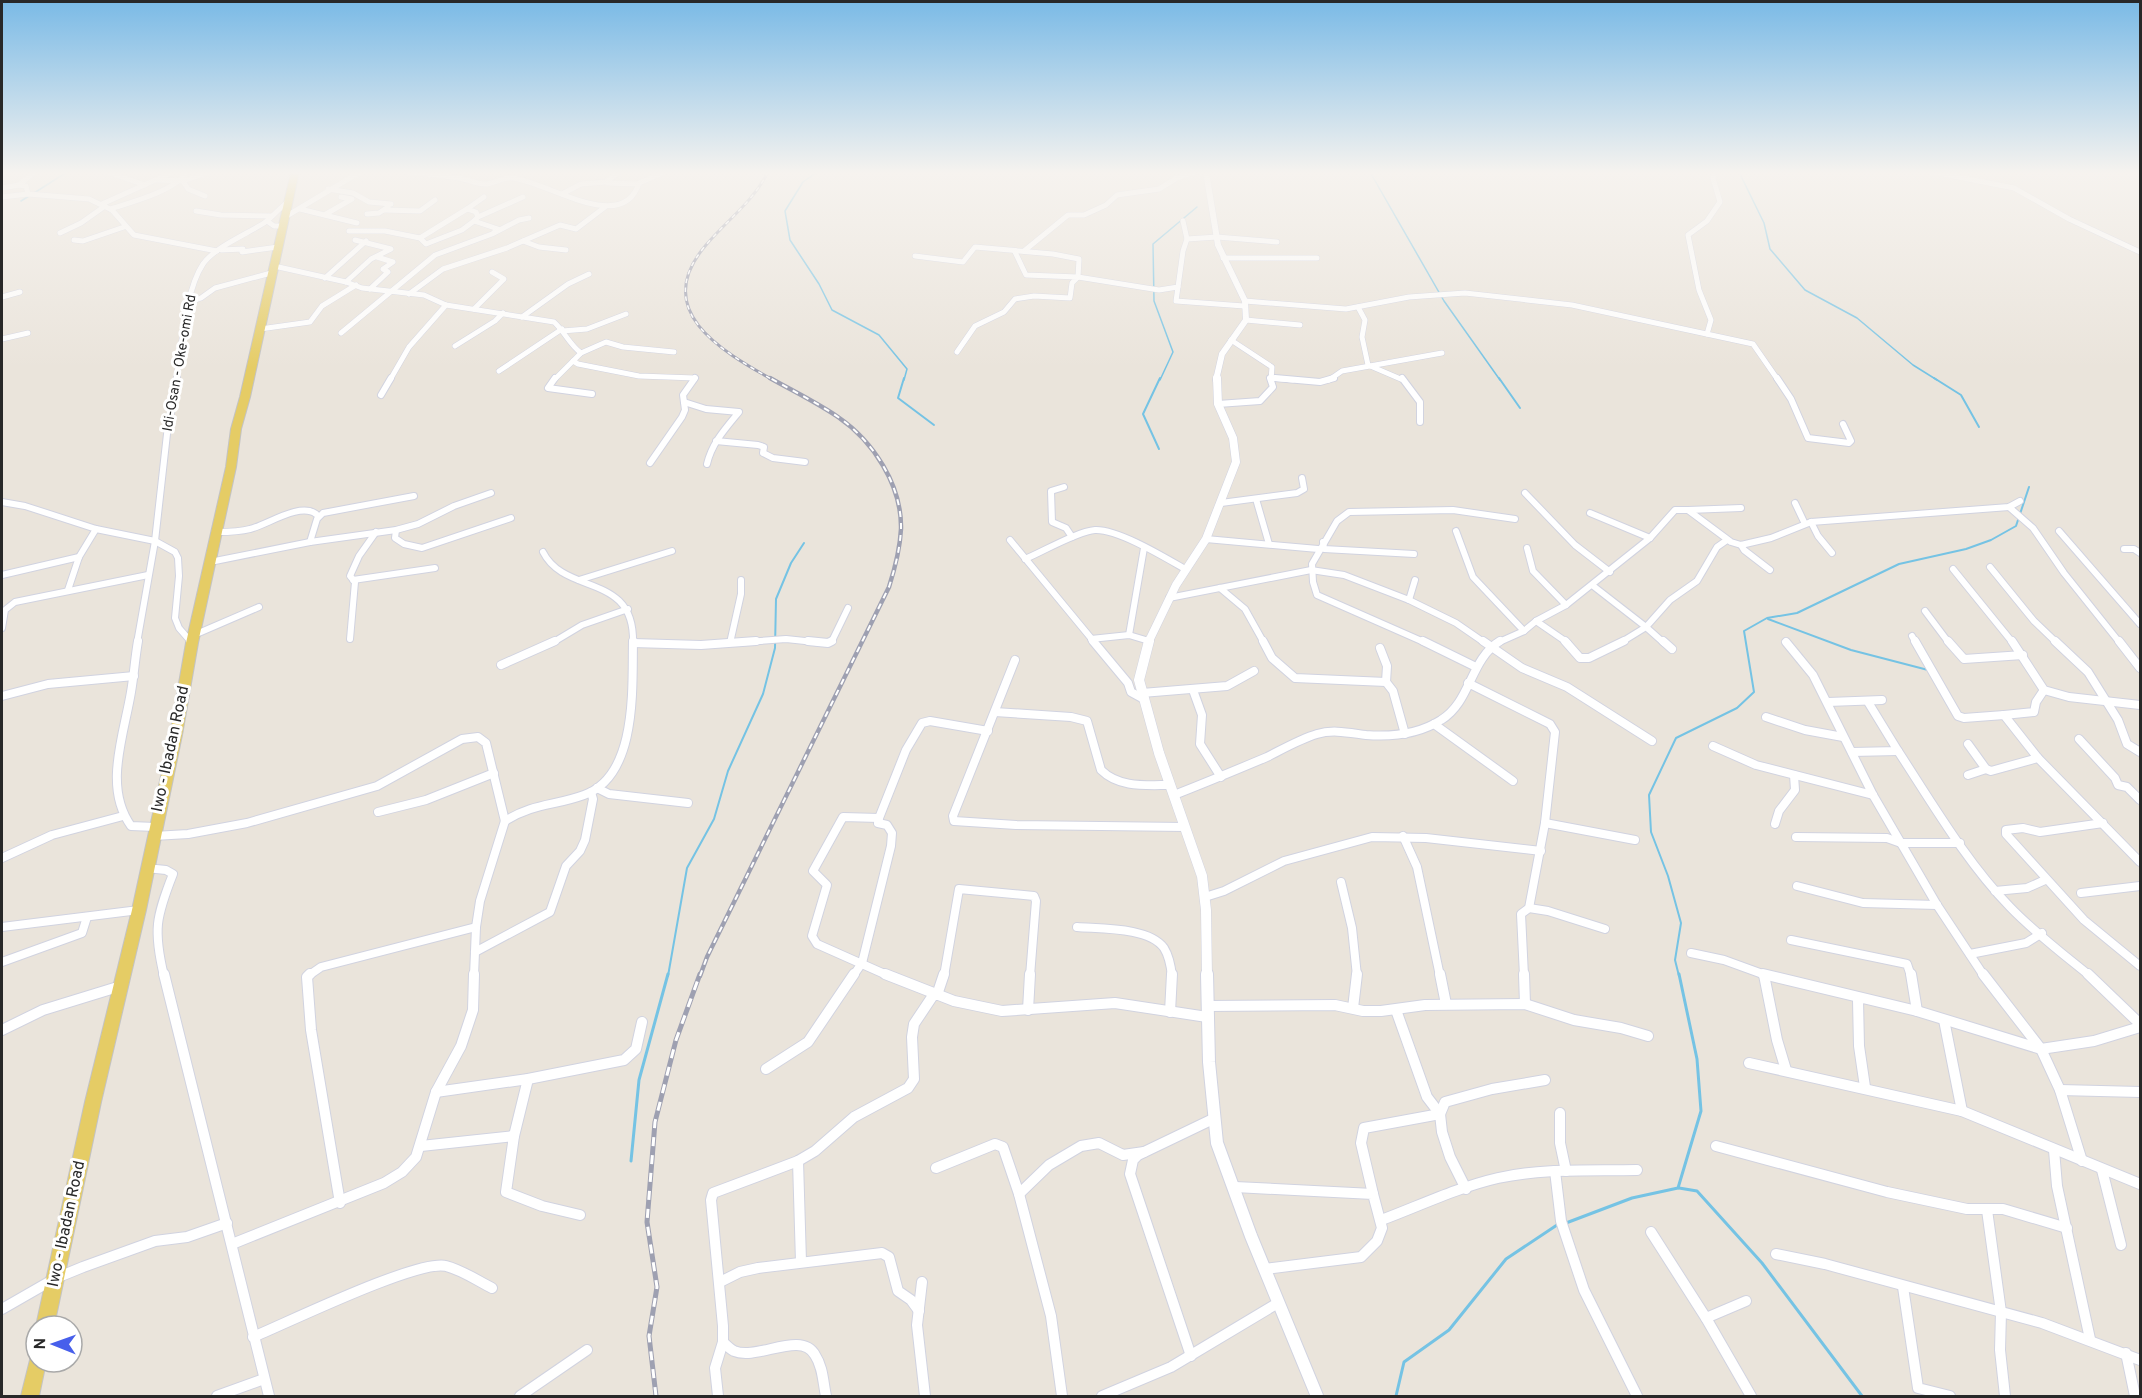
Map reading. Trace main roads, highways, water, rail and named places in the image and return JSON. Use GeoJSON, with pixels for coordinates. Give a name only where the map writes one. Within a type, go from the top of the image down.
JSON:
{"type":"FeatureCollection","features":[{"type":"Feature","properties":{"kind":"main road","name":"Iwo - Ibadan Road"},"geometry":{"type":"LineString","coordinates":[[48,1314],[93,1102],[139,910],[236,429],[280,237]]}},
{"type":"Feature","properties":{"kind":"main road"},"geometry":{"type":"LineString","coordinates":[[30,1396],[35,1374]]}},
{"type":"Feature","properties":{"kind":"waterway"},"geometry":{"type":"LineString","coordinates":[[790,237],[819,284],[832,310],[879,335],[907,369],[904,380]]}},
{"type":"Feature","properties":{"kind":"waterway"},"geometry":{"type":"LineString","coordinates":[[1160,380],[1173,352],[1154,301],[1153,244],[1161,237]]}},
{"type":"Feature","properties":{"kind":"waterway"},"geometry":{"type":"LineString","coordinates":[[1407,237],[1444,301],[1500,380]]}},
{"type":"Feature","properties":{"kind":"waterway"},"geometry":{"type":"LineString","coordinates":[[1767,237],[1770,249],[1805,290],[1857,318],[1913,365],[1937,380]]}},
{"type":"Feature","properties":{"kind":"waterway"},"geometry":{"type":"LineString","coordinates":[[904,378],[898,398],[934,425]]}},
{"type":"Feature","properties":{"kind":"waterway"},"geometry":{"type":"LineString","coordinates":[[1159,449],[1143,414],[1160,378]]}},
{"type":"Feature","properties":{"kind":"waterway"},"geometry":{"type":"LineString","coordinates":[[1499,378],[1520,408]]}},
{"type":"Feature","properties":{"kind":"waterway"},"geometry":{"type":"LineString","coordinates":[[1934,378],[1961,395],[1979,427]]}},
{"type":"Feature","properties":{"kind":"waterway"},"geometry":{"type":"LineString","coordinates":[[1679,976],[1675,960],[1681,923],[1668,876],[1651,832],[1649,795],[1676,738],[1737,708],[1754,692],[1744,631],[1767,618],[1797,613],[1899,564],[1966,549],[1991,540],[2016,526],[2029,487]]}},
{"type":"Feature","properties":{"kind":"waterway"},"geometry":{"type":"LineString","coordinates":[[668,976],[687,868],[714,819],[728,771],[763,694],[775,648],[776,599],[791,563],[804,543]]}},
{"type":"Feature","properties":{"kind":"waterway"},"geometry":{"type":"LineString","coordinates":[[1768,619],[1851,650],[1928,670]]}},
{"type":"Feature","properties":{"kind":"waterway"},"geometry":{"type":"LineString","coordinates":[[631,1161],[639,1080],[668,974]]}},
{"type":"Feature","properties":{"kind":"waterway"},"geometry":{"type":"LineString","coordinates":[[1566,1223],[1632,1198],[1678,1188],[1701,1111],[1697,1059],[1679,974]]}},
{"type":"Feature","properties":{"kind":"waterway"},"geometry":{"type":"LineString","coordinates":[[1679,1188],[1697,1191],[1762,1263],[1862,1396]]}},
{"type":"Feature","properties":{"kind":"waterway"},"geometry":{"type":"LineString","coordinates":[[1396,1396],[1404,1362],[1449,1330],[1506,1259],[1557,1225]]}},
{"type":"Feature","properties":{"kind":"railway"},"geometry":{"type":"LineString","coordinates":[[713,237],[691,268],[685,289],[689,308],[699,326],[714,341],[773,380]]}},
{"type":"Feature","properties":{"kind":"railway"},"geometry":{"type":"LineString","coordinates":[[700,976],[707,957],[889,587],[897,558],[901,529],[900,513],[891,481],[874,451],[863,438],[838,417],[770,378]]}},
{"type":"Feature","properties":{"kind":"railway"},"geometry":{"type":"LineString","coordinates":[[656,1396],[649,1336],[657,1287],[647,1222],[655,1122],[676,1040],[700,974]]}}]}
